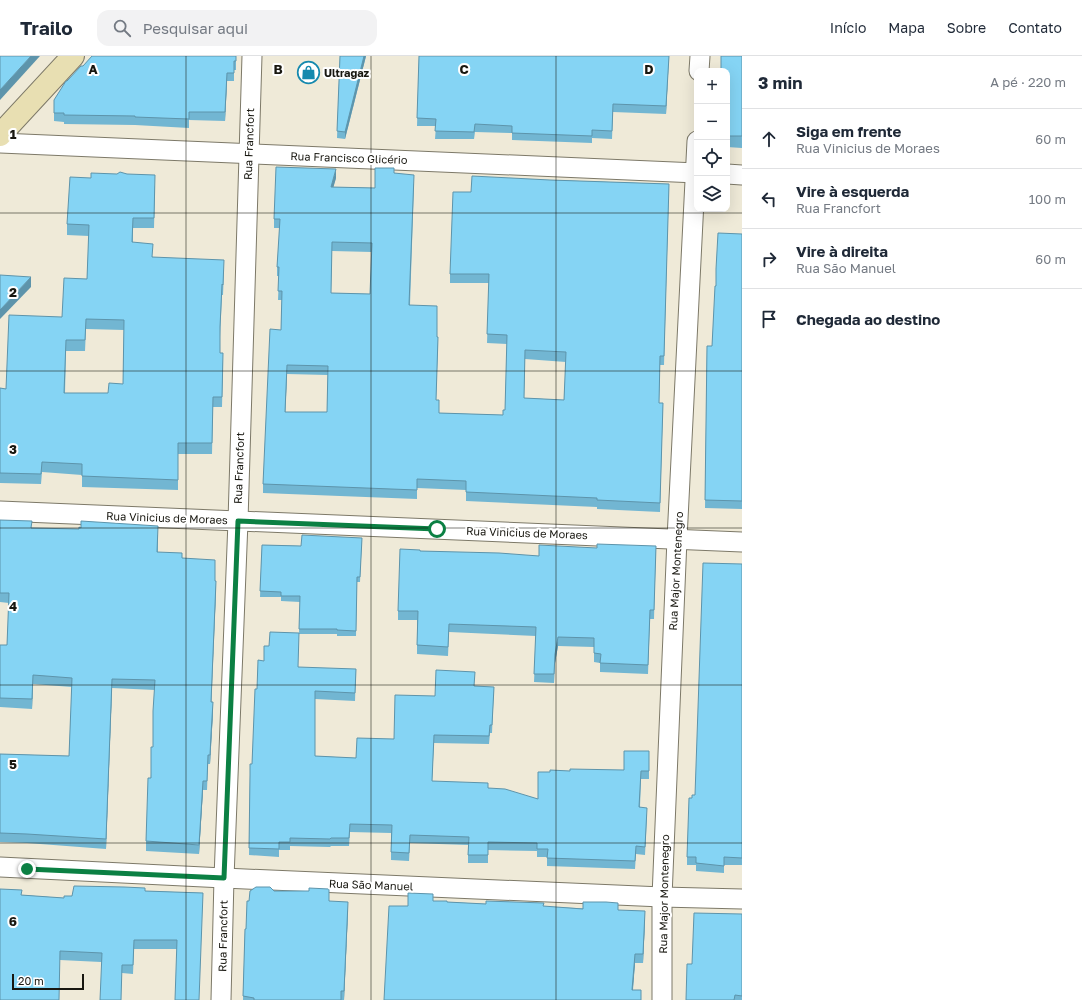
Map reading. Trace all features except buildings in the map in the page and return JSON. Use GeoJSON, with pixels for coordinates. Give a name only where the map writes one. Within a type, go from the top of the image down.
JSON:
{"type":"FeatureCollection","features":[{"type":"Feature","properties":{"kind":"main road"},"geometry":{"type":"LineString","coordinates":[[0,134],[73,56]]}},
{"type":"Feature","properties":{"kind":"street","name":"Rua Francfort"},"geometry":{"type":"LineString","coordinates":[[221,1000],[224,878],[238,521],[252,56]]}},
{"type":"Feature","properties":{"kind":"street"},"geometry":{"type":"LineString","coordinates":[[699,68],[700,56]]}},
{"type":"Feature","properties":{"kind":"street","name":"Rua Francisco Glicério"},"geometry":{"type":"LineString","coordinates":[[0,143],[694,173]]}},
{"type":"Feature","properties":{"kind":"street"},"geometry":{"type":"LineString","coordinates":[[730,174],[742,175]]}},
{"type":"Feature","properties":{"kind":"street","name":"Rua Major Montenegro"},"geometry":{"type":"LineString","coordinates":[[662,1000],[662,897],[677,539],[697,176]]}},
{"type":"Feature","properties":{"kind":"street","name":"Rua Vinicius de Moraes"},"geometry":{"type":"LineString","coordinates":[[0,511],[742,542]]}},
{"type":"Feature","properties":{"kind":"street","name":"Rua São Manuel"},"geometry":{"type":"LineString","coordinates":[[0,867],[662,897],[742,899]]}},
{"type":"Feature","properties":{"kind":"place","name":"Ultragaz"},"geometry":{"type":"Point","coordinates":[309,73]}},
{"type":"Feature","properties":{"kind":"route"},"geometry":{"type":"LineString","coordinates":[[27,869],[224,878],[238,521],[437,529]]}}]}
